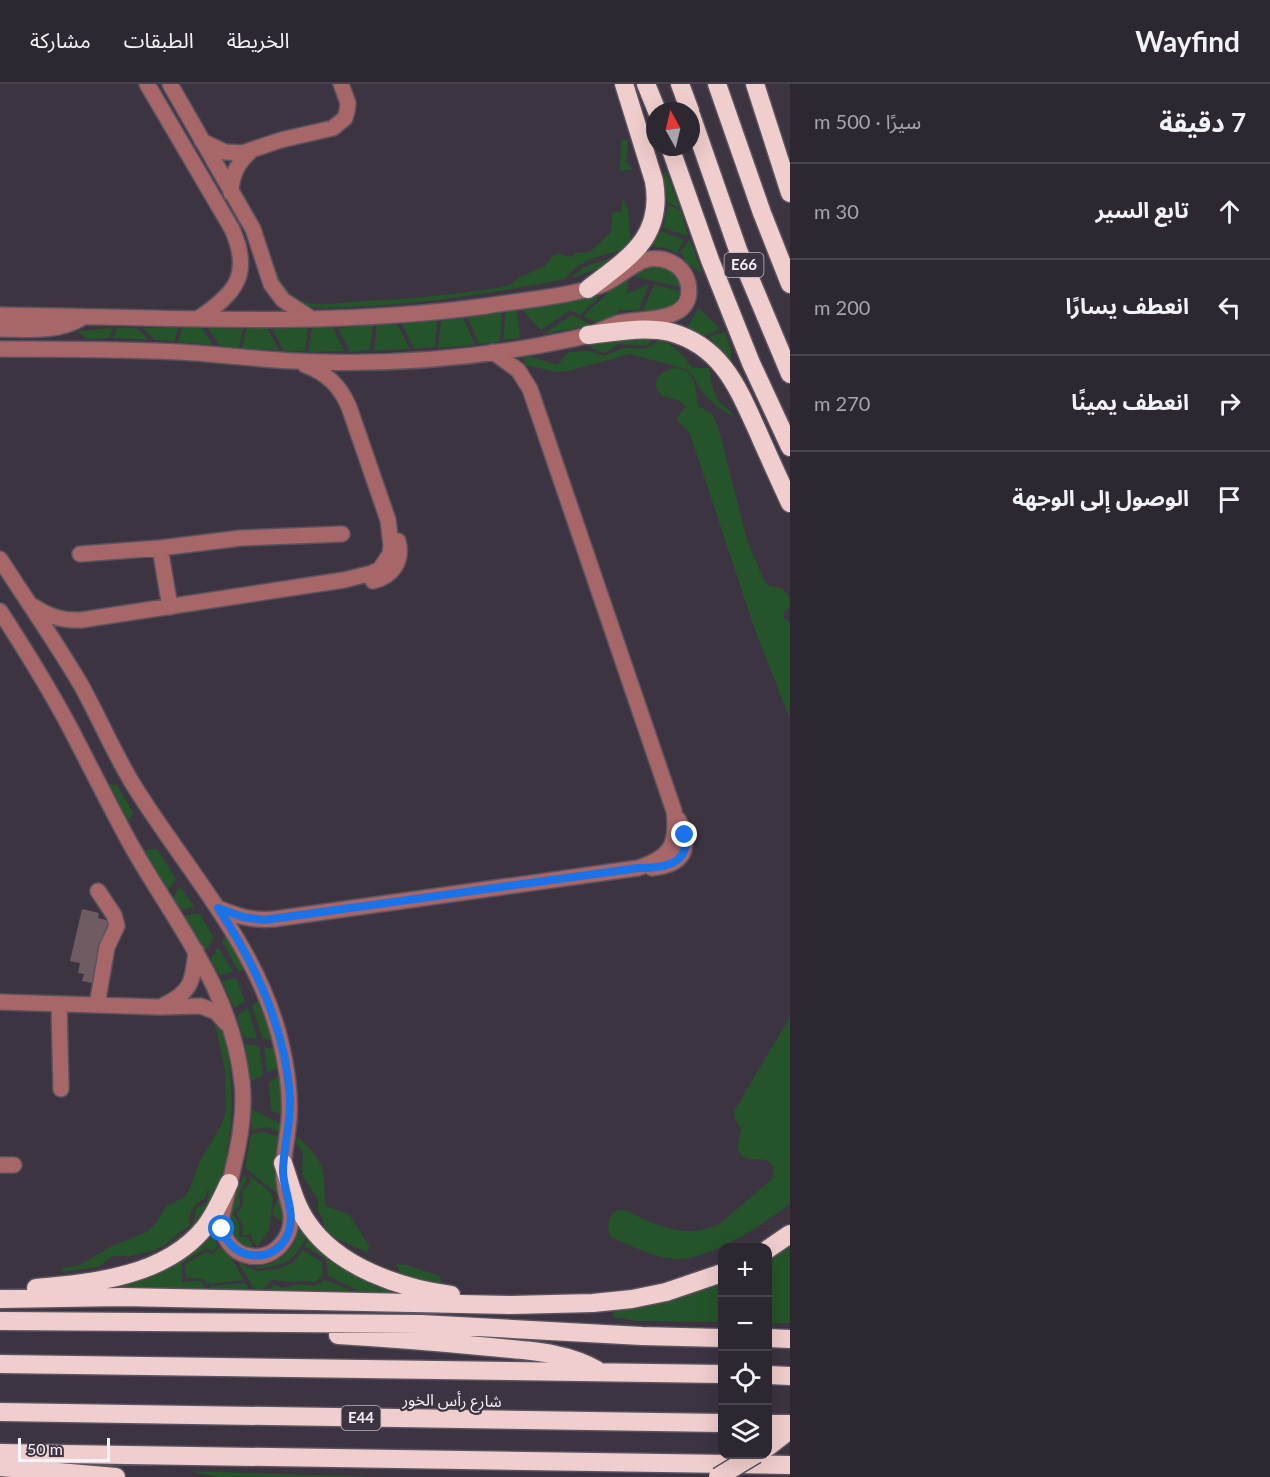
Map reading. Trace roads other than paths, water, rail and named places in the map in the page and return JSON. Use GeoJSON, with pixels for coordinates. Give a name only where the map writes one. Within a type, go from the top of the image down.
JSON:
{"type":"FeatureCollection","features":[{"type":"Feature","properties":{"kind":"highway"},"geometry":{"type":"LineString","coordinates":[[588,289],[635,252],[648,234],[655,213],[654,180],[624,84]]}},
{"type":"Feature","properties":{"kind":"highway"},"geometry":{"type":"LineString","coordinates":[[646,84],[653,102]]}},
{"type":"Feature","properties":{"kind":"highway","name":"E66"},"geometry":{"type":"LineString","coordinates":[[680,84],[686,102]]}},
{"type":"Feature","properties":{"kind":"highway","name":"E66"},"geometry":{"type":"LineString","coordinates":[[717,84],[762,213],[790,284]]}},
{"type":"Feature","properties":{"kind":"highway"},"geometry":{"type":"LineString","coordinates":[[757,84],[790,158]]}},
{"type":"Feature","properties":{"kind":"highway"},"geometry":{"type":"LineString","coordinates":[[757,84],[790,193]]}},
{"type":"Feature","properties":{"kind":"highway","name":"E66"},"geometry":{"type":"LineString","coordinates":[[700,140],[738,250],[790,374]]}},
{"type":"Feature","properties":{"kind":"highway"},"geometry":{"type":"LineString","coordinates":[[673,156],[710,260],[747,352],[790,447]]}},
{"type":"Feature","properties":{"kind":"highway"},"geometry":{"type":"LineString","coordinates":[[588,335],[634,330],[669,332],[690,340],[710,352],[726,369],[738,388],[790,503]]}},
{"type":"Feature","properties":{"kind":"highway"},"geometry":{"type":"LineString","coordinates":[[284,1163],[300,1211],[311,1228],[334,1251],[363,1268],[409,1286],[436,1293],[560,1303]]}},
{"type":"Feature","properties":{"kind":"highway"},"geometry":{"type":"LineString","coordinates":[[0,1290],[96,1281],[131,1273],[160,1261],[187,1245],[206,1226],[229,1183]]}},
{"type":"Feature","properties":{"kind":"highway"},"geometry":{"type":"LineString","coordinates":[[772,1246],[790,1234]]}},
{"type":"Feature","properties":{"kind":"highway"},"geometry":{"type":"LineString","coordinates":[[0,1299],[122,1297],[486,1305],[593,1303],[632,1299],[666,1292],[718,1275]]}},
{"type":"Feature","properties":{"kind":"highway"},"geometry":{"type":"LineString","coordinates":[[0,1321],[421,1324],[718,1338]]}},
{"type":"Feature","properties":{"kind":"highway"},"geometry":{"type":"LineString","coordinates":[[183,1322],[236,1331],[408,1339],[556,1354],[583,1362],[602,1372]]}},
{"type":"Feature","properties":{"kind":"highway"},"geometry":{"type":"LineString","coordinates":[[772,1338],[790,1339]]}},
{"type":"Feature","properties":{"kind":"highway","name":"شارع رأس الخور"},"geometry":{"type":"LineString","coordinates":[[0,1364],[718,1374]]}},
{"type":"Feature","properties":{"kind":"highway"},"geometry":{"type":"LineString","coordinates":[[772,1375],[790,1376]]}},
{"type":"Feature","properties":{"kind":"highway","name":"شارع رأس الخور"},"geometry":{"type":"LineString","coordinates":[[0,1412],[718,1424]]}},
{"type":"Feature","properties":{"kind":"highway"},"geometry":{"type":"LineString","coordinates":[[772,1424],[790,1424]]}},
{"type":"Feature","properties":{"kind":"highway"},"geometry":{"type":"LineString","coordinates":[[772,1444],[790,1430]]}},
{"type":"Feature","properties":{"kind":"highway"},"geometry":{"type":"LineString","coordinates":[[0,1453],[790,1465]]}},
{"type":"Feature","properties":{"kind":"highway"},"geometry":{"type":"LineString","coordinates":[[718,1477],[749,1459]]}},
{"type":"Feature","properties":{"kind":"highway"},"geometry":{"type":"LineString","coordinates":[[0,1467],[117,1477]]}},
{"type":"Feature","properties":{"kind":"street"},"geometry":{"type":"LineString","coordinates":[[147,84],[232,229],[239,248],[241,266],[236,285],[224,300],[199,318]]}},
{"type":"Feature","properties":{"kind":"street"},"geometry":{"type":"LineString","coordinates":[[170,84],[253,229],[274,290],[283,300],[312,319]]}},
{"type":"Feature","properties":{"kind":"street"},"geometry":{"type":"LineString","coordinates":[[231,194],[235,170],[250,152],[281,140],[333,129],[345,118],[348,103],[340,84]]}},
{"type":"Feature","properties":{"kind":"street"},"geometry":{"type":"LineString","coordinates":[[202,141],[225,152],[250,152]]}},
{"type":"Feature","properties":{"kind":"street"},"geometry":{"type":"LineString","coordinates":[[0,315],[312,319],[427,313],[588,289],[613,280],[643,261],[658,258],[673,262],[678,266],[686,277],[688,291],[684,303],[670,316],[620,323],[588,335],[534,346],[423,359],[352,362],[297,361],[147,350],[0,349]]}},
{"type":"Feature","properties":{"kind":"street"},"geometry":{"type":"LineString","coordinates":[[0,329],[52,328],[64,326],[85,316]]}},
{"type":"Feature","properties":{"kind":"street"},"geometry":{"type":"LineString","coordinates":[[218,908],[255,920],[274,919],[638,868],[658,860],[671,847],[676,830],[674,811],[530,389],[518,370],[493,352]]}},
{"type":"Feature","properties":{"kind":"street"},"geometry":{"type":"LineString","coordinates":[[30,604],[46,615],[69,621],[344,580],[372,573],[386,562],[392,545],[388,520],[345,396],[331,378],[297,361]]}},
{"type":"Feature","properties":{"kind":"street"},"geometry":{"type":"LineString","coordinates":[[80,554],[160,548],[221,539],[342,534]]}},
{"type":"Feature","properties":{"kind":"street"},"geometry":{"type":"LineString","coordinates":[[160,548],[170,607]]}},
{"type":"Feature","properties":{"kind":"street"},"geometry":{"type":"LineString","coordinates":[[0,559],[81,685],[135,787],[232,928],[268,1002],[281,1042],[290,1100],[284,1163],[285,1187],[291,1222],[282,1245],[270,1253],[249,1256],[236,1250],[227,1241],[221,1223],[240,1134],[243,1100],[231,1030],[213,981],[132,847],[47,686],[0,611]]}},
{"type":"Feature","properties":{"kind":"street"},"geometry":{"type":"LineString","coordinates":[[97,1005],[107,947],[117,926],[114,915],[98,891]]}},
{"type":"Feature","properties":{"kind":"street"},"geometry":{"type":"LineString","coordinates":[[160,1007],[182,995],[188,989],[194,974],[196,951]]}},
{"type":"Feature","properties":{"kind":"street"},"geometry":{"type":"LineString","coordinates":[[0,1002],[160,1007],[201,1006],[216,1012],[231,1030]]}},
{"type":"Feature","properties":{"kind":"street"},"geometry":{"type":"LineString","coordinates":[[58,1004],[60,1089]]}}]}
